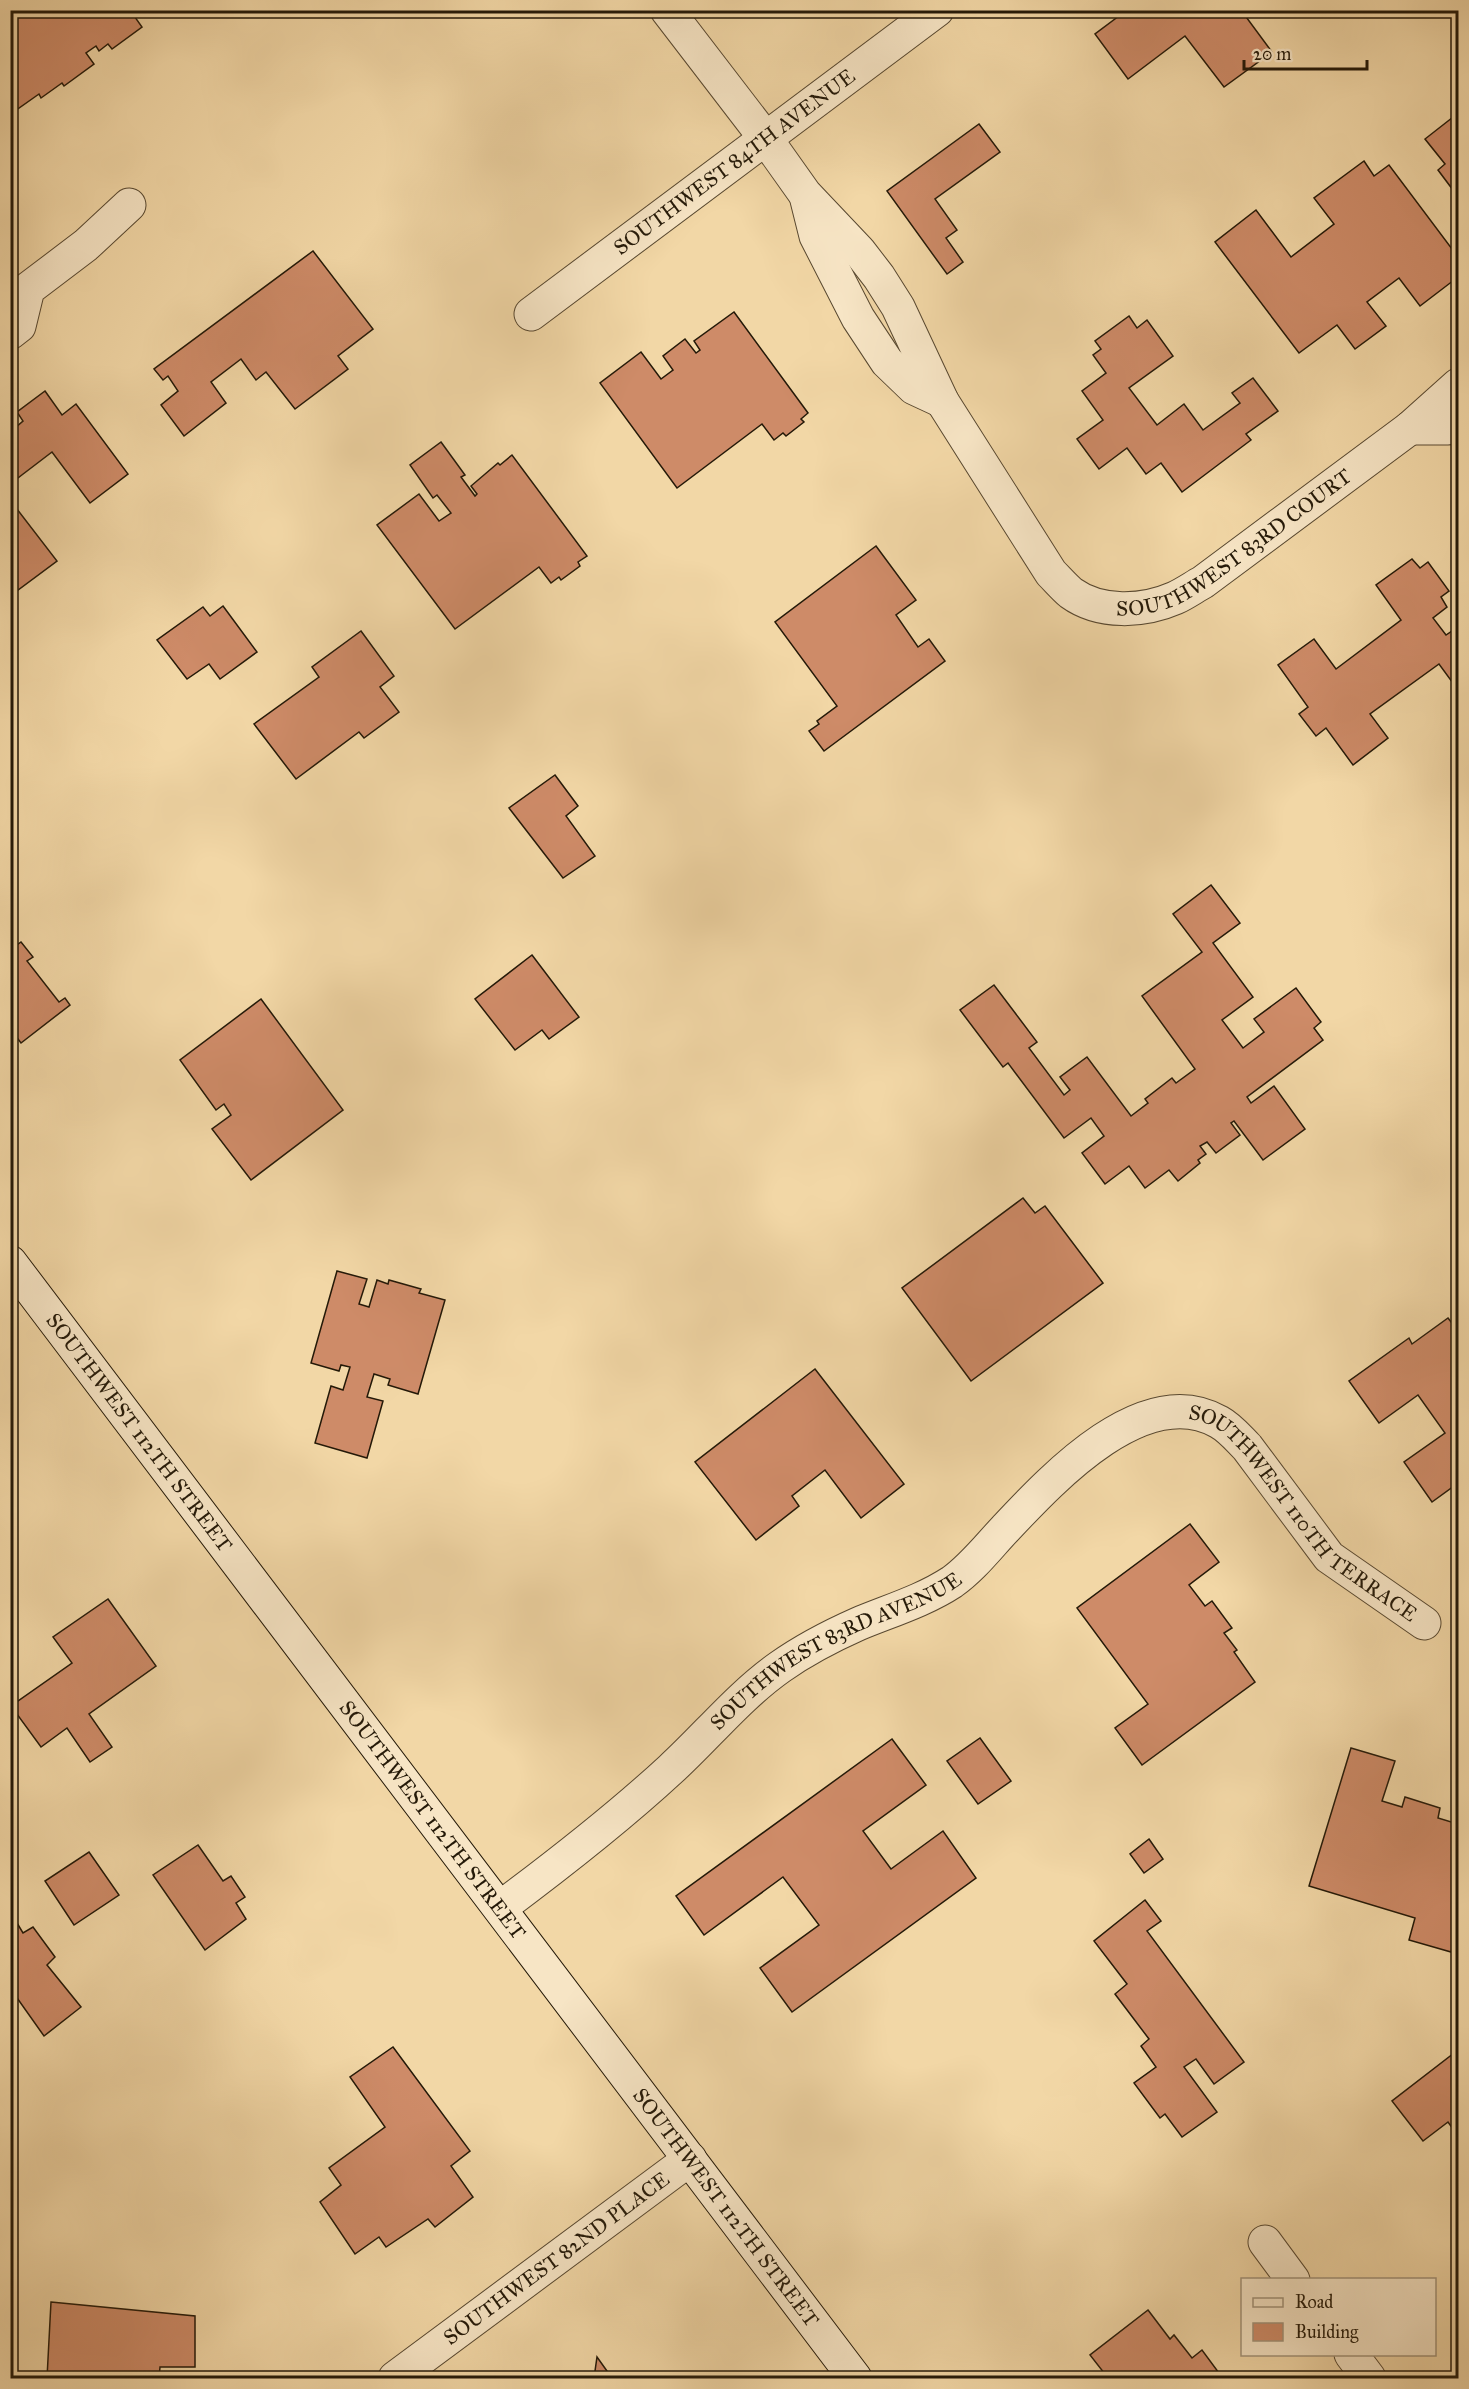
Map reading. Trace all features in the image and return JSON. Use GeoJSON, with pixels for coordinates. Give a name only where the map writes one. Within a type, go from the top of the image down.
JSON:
{"type":"FeatureCollection","features":[{"type":"Feature","properties":{"kind":"street","name":"SOUTHWEST 83RD COURT"},"geometry":{"type":"LineString","coordinates":[[667,10],[766,139],[805,194],[859,251],[879,278],[898,307],[942,401],[1051,573],[1072,593],[1093,604],[1121,609],[1147,606],[1174,598],[1203,582],[1410,428],[1458,385]]}},
{"type":"Feature","properties":{"kind":"street","name":"SOUTHWEST 84TH AVENUE"},"geometry":{"type":"LineString","coordinates":[[531,314],[937,10]]}},
{"type":"Feature","properties":{"kind":"street"},"geometry":{"type":"LineString","coordinates":[[10,333],[19,326],[20,288],[86,245],[129,205]]}},
{"type":"Feature","properties":{"kind":"street"},"geometry":{"type":"LineString","coordinates":[[1410,428],[1448,428],[1458,423]]}},
{"type":"Feature","properties":{"kind":"street","name":"SOUTHWEST 112TH STREET"},"geometry":{"type":"LineString","coordinates":[[10,1262],[855,2379]]}},
{"type":"Feature","properties":{"kind":"street","name":"SOUTHWEST 83RD AVENUE"},"geometry":{"type":"LineString","coordinates":[[500,1908],[595,1836],[644,1794],[742,1698],[780,1667],[829,1638],[928,1596],[953,1581],[973,1564],[1031,1501],[1073,1462],[1143,1418],[1160,1412],[1178,1412]]}},
{"type":"Feature","properties":{"kind":"street","name":"SOUTHWEST 110TH TERRACE"},"geometry":{"type":"LineString","coordinates":[[1178,1412],[1201,1415],[1219,1422],[1233,1433],[1247,1448],[1329,1557],[1424,1623]]}},
{"type":"Feature","properties":{"kind":"street","name":"SOUTHWEST 82ND PLACE"},"geometry":{"type":"LineString","coordinates":[[395,2379],[690,2159]]}},
{"type":"Feature","properties":{"kind":"street"},"geometry":{"type":"LineString","coordinates":[[1264,2242],[1291,2278]]}},
{"type":"Feature","properties":{"kind":"street"},"geometry":{"type":"LineString","coordinates":[[1352,2356],[1369,2379]]}},
{"type":"Feature","properties":{"kind":"building"},"geometry":{"type":"Polygon","coordinates":[[[10,10],[130,10],[142,27],[112,49],[108,44],[99,51],[96,46],[86,53],[94,64],[64,86],[62,83],[41,98],[39,94],[15,111],[10,141],[10,10]]]}},
{"type":"Feature","properties":{"kind":"building"},"geometry":{"type":"Polygon","coordinates":[[[1127,10],[1241,10],[1272,52],[1224,87],[1185,36],[1128,79],[1095,34],[1127,10]]]}},
{"type":"Feature","properties":{"kind":"building"},"geometry":{"type":"Polygon","coordinates":[[[1457,114],[1458,192],[1456,194],[1438,170],[1445,164],[1425,139],[1457,114]]]}},
{"type":"Feature","properties":{"kind":"building"},"geometry":{"type":"Polygon","coordinates":[[[979,124],[1000,152],[935,199],[957,230],[946,238],[963,262],[947,274],[887,191],[979,124]]]}},
{"type":"Feature","properties":{"kind":"building"},"geometry":{"type":"Polygon","coordinates":[[[1364,161],[1374,176],[1389,165],[1458,257],[1458,277],[1420,306],[1399,278],[1367,302],[1386,326],[1355,349],[1337,325],[1299,353],[1215,242],[1256,210],[1291,257],[1334,224],[1314,198],[1364,161]]]}},
{"type":"Feature","properties":{"kind":"building"},"geometry":{"type":"Polygon","coordinates":[[[313,251],[373,329],[338,356],[348,369],[295,409],[266,372],[256,380],[241,359],[211,382],[226,403],[184,436],[161,405],[178,391],[168,376],[163,380],[154,369],[313,251]]]}},
{"type":"Feature","properties":{"kind":"building"},"geometry":{"type":"Polygon","coordinates":[[[734,312],[808,413],[801,419],[804,422],[786,436],[783,433],[774,440],[762,424],[677,488],[600,383],[641,352],[661,379],[673,370],[663,356],[685,339],[696,353],[700,350],[694,341],[734,312]]]}},
{"type":"Feature","properties":{"kind":"building"},"geometry":{"type":"Polygon","coordinates":[[[1129,316],[1137,328],[1147,320],[1173,356],[1129,388],[1157,425],[1184,404],[1203,430],[1240,403],[1232,393],[1253,378],[1278,411],[1246,434],[1251,440],[1182,492],[1161,463],[1146,474],[1127,448],[1099,469],[1077,439],[1103,420],[1082,391],[1106,373],[1093,355],[1101,349],[1095,341],[1129,316]]]}},
{"type":"Feature","properties":{"kind":"building"},"geometry":{"type":"Polygon","coordinates":[[[45,391],[62,415],[76,404],[128,474],[90,503],[52,452],[10,484],[10,424],[16,427],[23,421],[17,412],[45,391]]]}},
{"type":"Feature","properties":{"kind":"building"},"geometry":{"type":"Polygon","coordinates":[[[441,442],[465,475],[461,477],[475,496],[477,494],[471,486],[498,463],[500,465],[512,455],[587,556],[578,562],[580,566],[561,580],[559,577],[551,583],[539,567],[455,629],[377,525],[419,494],[439,521],[451,513],[437,495],[433,498],[410,465],[441,442]]]}},
{"type":"Feature","properties":{"kind":"building"},"geometry":{"type":"Polygon","coordinates":[[[10,500],[57,561],[10,596],[10,500]]]}},
{"type":"Feature","properties":{"kind":"building"},"geometry":{"type":"Polygon","coordinates":[[[876,546],[916,600],[896,615],[918,647],[929,639],[945,661],[824,751],[809,731],[819,724],[817,721],[837,706],[775,622],[876,546]]]}},
{"type":"Feature","properties":{"kind":"building"},"geometry":{"type":"Polygon","coordinates":[[[1412,559],[1420,568],[1428,562],[1449,591],[1441,597],[1447,607],[1433,618],[1446,635],[1458,627],[1458,690],[1439,664],[1370,714],[1388,738],[1353,765],[1326,728],[1316,736],[1299,714],[1308,707],[1278,665],[1314,639],[1336,669],[1401,620],[1376,585],[1412,559]]]}},
{"type":"Feature","properties":{"kind":"building"},"geometry":{"type":"Polygon","coordinates":[[[223,606],[257,652],[220,679],[209,664],[187,679],[157,640],[203,607],[210,616],[223,606]]]}},
{"type":"Feature","properties":{"kind":"building"},"geometry":{"type":"Polygon","coordinates":[[[361,631],[394,676],[380,687],[399,712],[364,738],[359,732],[296,779],[254,724],[319,677],[312,667],[361,631]]]}},
{"type":"Feature","properties":{"kind":"building"},"geometry":{"type":"Polygon","coordinates":[[[555,775],[578,806],[566,816],[595,856],[563,878],[509,808],[555,775]]]}},
{"type":"Feature","properties":{"kind":"building"},"geometry":{"type":"Polygon","coordinates":[[[1211,885],[1240,923],[1213,943],[1253,997],[1222,1020],[1243,1048],[1264,1032],[1254,1019],[1296,988],[1321,1022],[1314,1028],[1323,1040],[1247,1097],[1251,1103],[1274,1086],[1305,1129],[1263,1160],[1234,1121],[1231,1123],[1240,1135],[1216,1153],[1207,1142],[1200,1146],[1206,1154],[1198,1160],[1200,1163],[1178,1181],[1169,1170],[1145,1188],[1129,1166],[1105,1184],[1082,1153],[1104,1136],[1091,1118],[1064,1138],[1008,1063],[1003,1067],[960,1010],[994,985],[1037,1042],[1029,1048],[1064,1095],[1070,1090],[1060,1077],[1087,1057],[1131,1116],[1148,1103],[1145,1099],[1172,1078],[1176,1083],[1195,1069],[1142,996],[1202,952],[1173,914],[1211,885]]]}},
{"type":"Feature","properties":{"kind":"building"},"geometry":{"type":"Polygon","coordinates":[[[21,942],[33,957],[27,961],[59,1002],[65,998],[70,1005],[21,1043],[15,1035],[10,1038],[10,950],[21,942]]]}},
{"type":"Feature","properties":{"kind":"building"},"geometry":{"type":"Polygon","coordinates":[[[532,955],[579,1017],[549,1039],[542,1030],[515,1050],[475,999],[532,955]]]}},
{"type":"Feature","properties":{"kind":"building"},"geometry":{"type":"Polygon","coordinates":[[[261,999],[343,1110],[251,1180],[212,1129],[231,1115],[224,1104],[216,1110],[180,1060],[261,999]]]}},
{"type":"Feature","properties":{"kind":"building"},"geometry":{"type":"Polygon","coordinates":[[[1023,1198],[1035,1213],[1045,1206],[1103,1283],[971,1381],[902,1288],[1023,1198]]]}},
{"type":"Feature","properties":{"kind":"building"},"geometry":{"type":"Polygon","coordinates":[[[337,1271],[367,1279],[359,1304],[369,1307],[377,1280],[388,1284],[389,1280],[421,1289],[419,1293],[445,1300],[418,1394],[388,1385],[390,1379],[374,1374],[367,1397],[383,1401],[367,1458],[315,1443],[331,1386],[343,1390],[350,1367],[341,1365],[339,1371],[311,1363],[337,1271]]]}},
{"type":"Feature","properties":{"kind":"building"},"geometry":{"type":"Polygon","coordinates":[[[1448,1318],[1458,1331],[1458,1483],[1432,1502],[1404,1462],[1445,1433],[1418,1395],[1379,1423],[1349,1381],[1409,1338],[1412,1344],[1448,1318]]]}},
{"type":"Feature","properties":{"kind":"building"},"geometry":{"type":"Polygon","coordinates":[[[815,1369],[904,1484],[861,1518],[825,1470],[792,1496],[799,1506],[756,1540],[695,1462],[815,1369]]]}},
{"type":"Feature","properties":{"kind":"building"},"geometry":{"type":"Polygon","coordinates":[[[1190,1524],[1219,1562],[1189,1585],[1205,1606],[1212,1601],[1232,1628],[1224,1633],[1237,1650],[1234,1652],[1255,1682],[1142,1765],[1115,1728],[1148,1704],[1077,1608],[1190,1524]]]}},
{"type":"Feature","properties":{"kind":"building"},"geometry":{"type":"Polygon","coordinates":[[[108,1599],[156,1666],[89,1714],[112,1747],[90,1762],[67,1728],[41,1747],[11,1706],[72,1663],[53,1637],[108,1599]]]}},
{"type":"Feature","properties":{"kind":"building"},"geometry":{"type":"Polygon","coordinates":[[[980,1738],[1011,1781],[978,1804],[947,1761],[980,1738]]]}},
{"type":"Feature","properties":{"kind":"building"},"geometry":{"type":"Polygon","coordinates":[[[892,1739],[926,1785],[863,1831],[891,1869],[943,1831],[976,1878],[792,2012],[760,1968],[819,1925],[783,1877],[704,1935],[676,1896],[892,1739]]]}},
{"type":"Feature","properties":{"kind":"building"},"geometry":{"type":"Polygon","coordinates":[[[1351,1748],[1395,1761],[1382,1801],[1402,1807],[1405,1797],[1440,1808],[1438,1818],[1458,1824],[1458,1928],[1451,1952],[1409,1940],[1415,1918],[1309,1886],[1351,1748]]]}},
{"type":"Feature","properties":{"kind":"building"},"geometry":{"type":"Polygon","coordinates":[[[1149,1839],[1163,1859],[1144,1873],[1130,1854],[1149,1839]]]}},
{"type":"Feature","properties":{"kind":"building"},"geometry":{"type":"Polygon","coordinates":[[[198,1845],[223,1881],[231,1876],[245,1897],[236,1903],[246,1919],[205,1950],[153,1875],[198,1845]]]}},
{"type":"Feature","properties":{"kind":"building"},"geometry":{"type":"Polygon","coordinates":[[[89,1852],[119,1895],[74,1925],[45,1881],[89,1852]]]}},
{"type":"Feature","properties":{"kind":"building"},"geometry":{"type":"Polygon","coordinates":[[[1145,1900],[1161,1921],[1147,1931],[1244,2062],[1214,2084],[1196,2059],[1184,2067],[1217,2112],[1182,2137],[1165,2114],[1160,2118],[1134,2083],[1156,2067],[1141,2046],[1149,2039],[1115,1994],[1127,1984],[1094,1941],[1145,1900]]]}},
{"type":"Feature","properties":{"kind":"building"},"geometry":{"type":"Polygon","coordinates":[[[14,1918],[23,1933],[33,1927],[55,1957],[47,1965],[81,2007],[44,2036],[10,1988],[10,1921],[14,1918]]]}},
{"type":"Feature","properties":{"kind":"building"},"geometry":{"type":"Polygon","coordinates":[[[393,2047],[470,2151],[451,2166],[473,2197],[435,2227],[428,2219],[386,2247],[379,2237],[355,2254],[320,2202],[341,2185],[329,2168],[385,2127],[350,2077],[393,2047]]]}},
{"type":"Feature","properties":{"kind":"building"},"geometry":{"type":"Polygon","coordinates":[[[1458,2050],[1458,2136],[1448,2122],[1423,2141],[1392,2101],[1458,2050]]]}},
{"type":"Feature","properties":{"kind":"building"},"geometry":{"type":"Polygon","coordinates":[[[51,2302],[195,2316],[195,2367],[160,2367],[159,2378],[47,2378],[51,2302]]]}},
{"type":"Feature","properties":{"kind":"building"},"geometry":{"type":"Polygon","coordinates":[[[1148,2310],[1170,2339],[1174,2335],[1192,2358],[1202,2350],[1219,2373],[1211,2378],[1108,2378],[1090,2355],[1148,2310]]]}},
{"type":"Feature","properties":{"kind":"building"},"geometry":{"type":"Polygon","coordinates":[[[597,2357],[612,2378],[594,2378],[597,2357]]]}}]}
